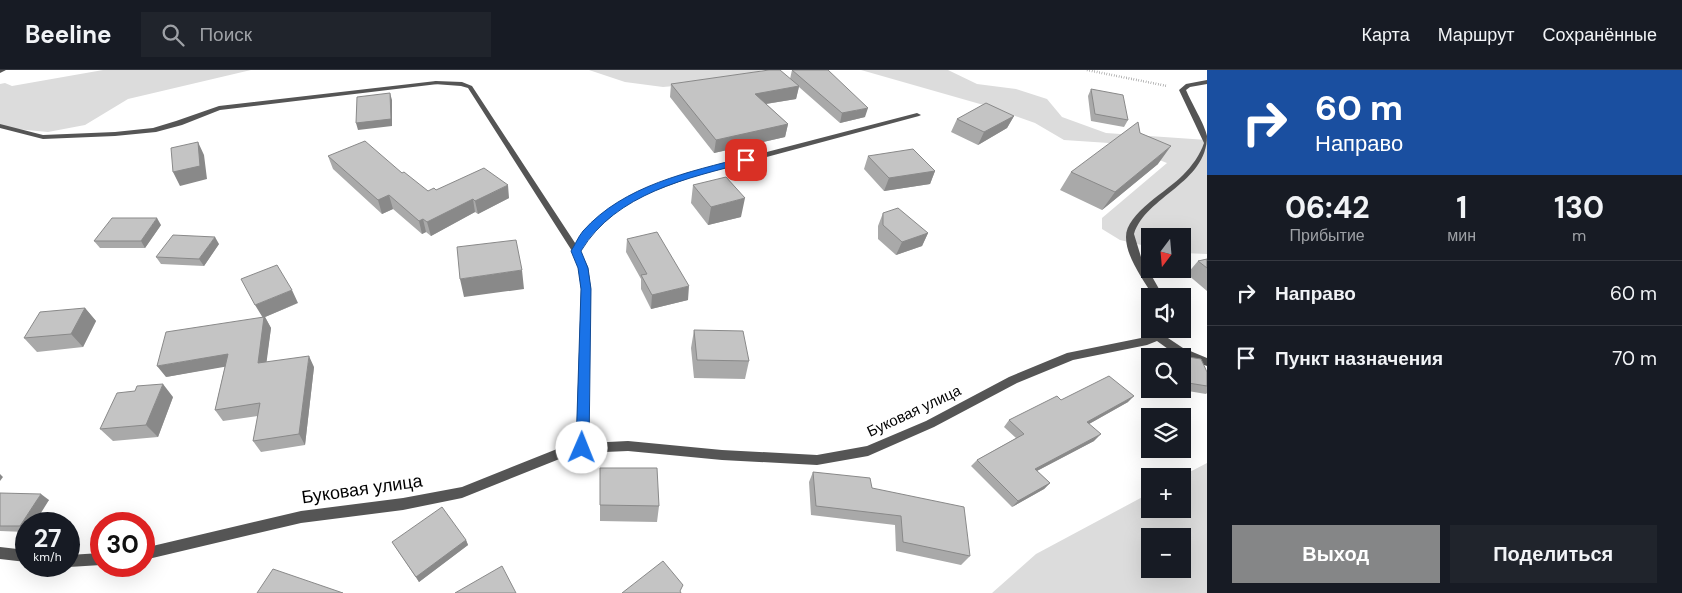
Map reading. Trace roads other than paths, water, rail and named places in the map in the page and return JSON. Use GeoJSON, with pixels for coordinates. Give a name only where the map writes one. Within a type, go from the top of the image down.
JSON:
{"type":"FeatureCollection","features":[{"type":"Feature","properties":{"kind":"street"},"geometry":{"type":"LineString","coordinates":[[1153,288],[1131,243],[1131,228],[1138,218],[1185,179],[1206,149],[1207,143],[1182,90],[1188,85],[1207,82]]}},
{"type":"Feature","properties":{"kind":"street"},"geometry":{"type":"LineString","coordinates":[[0,126],[43,137],[115,134],[153,130],[179,123],[219,108],[436,83],[462,84],[470,87],[576,251],[583,268],[586,289],[582,448]]}},
{"type":"Feature","properties":{"kind":"street"},"geometry":{"type":"LineString","coordinates":[[576,251],[586,234],[618,206],[646,191],[689,175],[917,115]]}},
{"type":"Feature","properties":{"kind":"street","name":"Буковая улица"},"geometry":{"type":"LineString","coordinates":[[155,551],[301,517],[404,504],[462,492],[561,452],[582,448],[628,446],[722,456],[818,460],[868,451],[930,424],[1013,380],[1071,356],[1147,342],[1154,338]]}},
{"type":"Feature","properties":{"kind":"street","name":"Буковая улица"},"geometry":{"type":"LineString","coordinates":[[1167,338],[1179,350],[1207,362]]}},
{"type":"Feature","properties":{"kind":"street"},"geometry":{"type":"LineString","coordinates":[[0,553],[15,555]]}}]}
